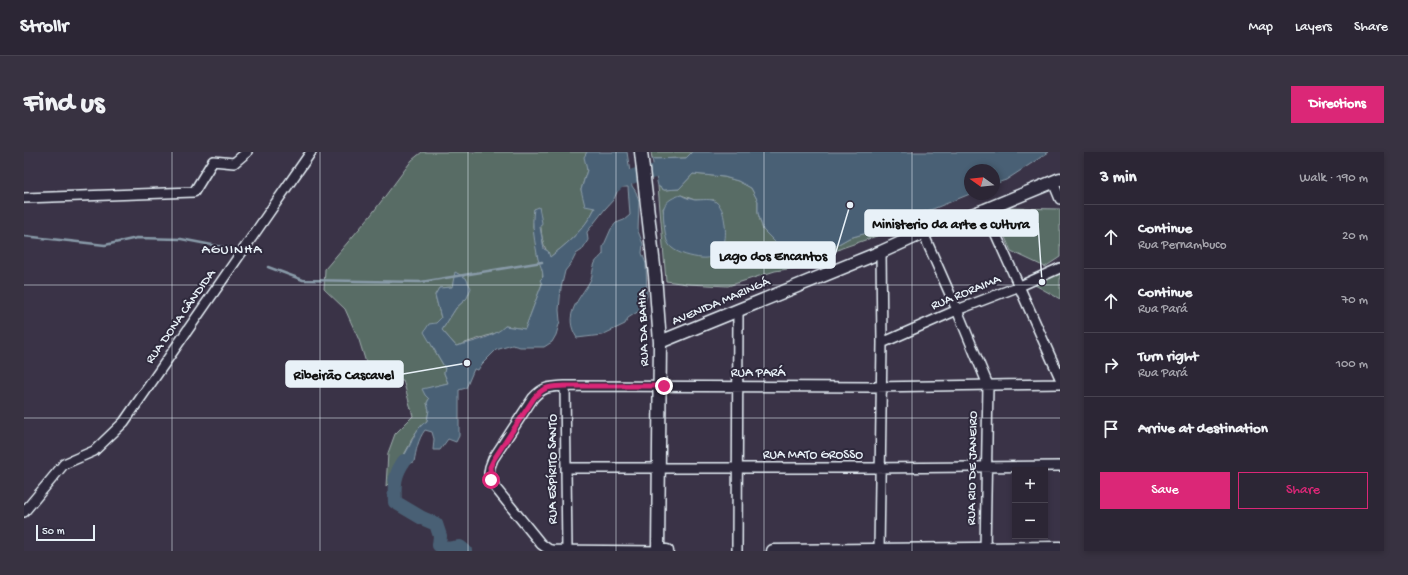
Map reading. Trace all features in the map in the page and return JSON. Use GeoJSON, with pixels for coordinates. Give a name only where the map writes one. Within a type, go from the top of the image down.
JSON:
{"type":"FeatureCollection","features":[{"type":"Feature","properties":{"kind":"street"},"geometry":{"type":"LineString","coordinates":[[24,198],[194,192],[213,161],[234,163],[248,152]]}},
{"type":"Feature","properties":{"kind":"street","name":"RUA DONA CÂNDIDA"},"geometry":{"type":"LineString","coordinates":[[24,512],[64,464],[94,451],[124,422],[311,152]]}},
{"type":"Feature","properties":{"kind":"street","name":"RUA DA BAHIA"},"geometry":{"type":"LineString","coordinates":[[640,152],[655,275],[660,342],[658,551]]}},
{"type":"Feature","properties":{"kind":"street"},"geometry":{"type":"LineString","coordinates":[[1056,181],[1060,199]]}},
{"type":"Feature","properties":{"kind":"street","name":"AVENIDA MARINGÁ"},"geometry":{"type":"LineString","coordinates":[[660,342],[881,252],[923,233],[1056,181]]}},
{"type":"Feature","properties":{"kind":"street"},"geometry":{"type":"LineString","coordinates":[[985,210],[1060,378]]}},
{"type":"Feature","properties":{"kind":"street"},"geometry":{"type":"LineString","coordinates":[[923,233],[988,385]]}},
{"type":"Feature","properties":{"kind":"street"},"geometry":{"type":"LineString","coordinates":[[879,550],[882,343],[881,252]]}},
{"type":"Feature","properties":{"kind":"street","name":"RUA RORAIMA"},"geometry":{"type":"LineString","coordinates":[[882,343],[957,310],[1020,286],[1060,268]]}},
{"type":"Feature","properties":{"kind":"street"},"geometry":{"type":"LineString","coordinates":[[737,551],[738,310]]}},
{"type":"Feature","properties":{"kind":"street","name":"RUA PARÁ"},"geometry":{"type":"LineString","coordinates":[[567,551],[548,549],[541,544],[494,486],[490,473],[490,467],[494,459],[541,390],[550,387],[565,386],[659,387],[1060,384]]}},
{"type":"Feature","properties":{"kind":"street","name":"RUA RIO DE JANEIRO"},"geometry":{"type":"LineString","coordinates":[[985,550],[988,385]]}},
{"type":"Feature","properties":{"kind":"street","name":"RUA ESPÍRITO SANTO"},"geometry":{"type":"LineString","coordinates":[[565,386],[567,551]]}},
{"type":"Feature","properties":{"kind":"street","name":"RUA MATO GROSSO"},"geometry":{"type":"LineString","coordinates":[[566,468],[659,469],[1060,466]]}},
{"type":"Feature","properties":{"kind":"street"},"geometry":{"type":"LineString","coordinates":[[773,551],[985,550],[1060,548]]}},
{"type":"Feature","properties":{"kind":"street"},"geometry":{"type":"LineString","coordinates":[[567,551],[667,551]]}},
{"type":"Feature","properties":{"kind":"green space"},"geometry":{"type":"Polygon","coordinates":[[[422,152],[587,152],[585,157],[587,170],[581,190],[595,208],[586,223],[570,241],[550,257],[546,251],[542,239],[539,208],[534,209],[533,226],[538,258],[543,269],[542,284],[525,329],[505,326],[499,332],[456,346],[442,330],[456,308],[467,298],[452,287],[439,288],[435,295],[441,318],[436,323],[432,346],[445,368],[444,373],[448,383],[428,388],[425,395],[429,399],[427,403],[429,410],[427,421],[419,428],[412,438],[393,479],[386,486],[388,453],[395,434],[413,416],[403,380],[371,379],[359,340],[345,309],[324,289],[325,269],[371,215],[412,160],[422,152]]]}},
{"type":"Feature","properties":{"kind":"green space"},"geometry":{"type":"Polygon","coordinates":[[[651,152],[692,152],[686,158],[652,159],[651,152]]]}},
{"type":"Feature","properties":{"kind":"green space"},"geometry":{"type":"Polygon","coordinates":[[[693,174],[724,177],[738,181],[751,188],[758,201],[758,213],[763,230],[795,262],[833,247],[849,238],[885,228],[901,219],[933,209],[903,227],[842,248],[800,267],[775,271],[728,286],[687,284],[666,281],[658,186],[664,190],[679,189],[693,174]],[[681,195],[663,208],[665,229],[714,200],[695,200],[681,195]]]}},
{"type":"Feature","properties":{"kind":"green space"},"geometry":{"type":"Polygon","coordinates":[[[1010,208],[1060,209],[1060,257],[1045,267],[1011,251],[995,214],[1010,208]]]}},
{"type":"Feature","properties":{"kind":"green space"},"geometry":{"type":"Polygon","coordinates":[[[1060,271],[1060,299],[1035,285],[1060,271]]]}},
{"type":"Feature","properties":{"kind":"water"},"geometry":{"type":"Polygon","coordinates":[[[587,152],[627,152],[632,186],[636,192],[639,202],[638,231],[643,244],[642,253],[646,264],[647,296],[644,304],[639,311],[628,318],[625,324],[602,335],[577,338],[573,330],[571,322],[574,308],[591,279],[596,262],[603,254],[603,247],[611,229],[616,223],[624,220],[630,215],[628,187],[619,187],[614,199],[587,232],[588,240],[582,250],[576,254],[565,271],[561,288],[559,310],[560,321],[556,335],[552,342],[544,347],[520,347],[512,345],[496,350],[478,370],[474,369],[466,388],[459,390],[459,436],[456,442],[448,439],[440,450],[433,450],[434,439],[432,432],[425,430],[419,441],[414,462],[407,464],[401,478],[393,479],[416,433],[427,421],[429,410],[427,403],[429,399],[422,389],[448,383],[444,373],[445,368],[424,332],[429,324],[436,323],[441,318],[435,295],[439,288],[452,287],[455,272],[466,278],[471,288],[467,298],[456,308],[442,330],[456,346],[488,337],[495,334],[505,326],[525,329],[542,284],[540,280],[543,277],[538,259],[534,234],[534,209],[539,207],[542,223],[540,227],[544,249],[548,251],[550,257],[570,241],[586,223],[595,208],[585,206],[581,190],[587,170],[584,157],[587,152]]]}},
{"type":"Feature","properties":{"kind":"water"},"geometry":{"type":"Polygon","coordinates":[[[692,152],[1049,152],[1006,180],[1000,182],[1000,164],[964,164],[964,196],[933,209],[901,219],[885,228],[849,238],[833,247],[795,262],[763,230],[758,213],[758,201],[751,188],[738,181],[724,177],[693,174],[679,189],[664,190],[658,186],[652,159],[686,158],[692,152]]]}},
{"type":"Feature","properties":{"kind":"water"},"geometry":{"type":"Polygon","coordinates":[[[681,195],[695,200],[712,200],[718,204],[723,212],[725,231],[724,243],[719,253],[714,256],[701,258],[686,255],[675,250],[668,243],[664,224],[664,207],[671,199],[681,195]]]}},
{"type":"Feature","properties":{"kind":"waterway"},"geometry":{"type":"LineString","coordinates":[[651,172],[674,166]]}},
{"type":"Feature","properties":{"kind":"waterway"},"geometry":{"type":"LineString","coordinates":[[615,185],[619,181],[637,175]]}},
{"type":"Feature","properties":{"kind":"waterway"},"geometry":{"type":"LineString","coordinates":[[24,236],[105,245],[137,238],[181,239],[233,249]]}},
{"type":"Feature","properties":{"kind":"waterway"},"geometry":{"type":"LineString","coordinates":[[268,267],[303,280],[421,282],[542,262]]}},
{"type":"Feature","properties":{"kind":"waterway"},"geometry":{"type":"LineString","coordinates":[[404,461],[395,480],[395,502],[422,518],[436,524],[440,536],[439,545],[447,549],[460,547],[465,551]]}},
{"type":"Feature","properties":{"kind":"place","name":"Lago dos Encantos"},"geometry":{"type":"Point","coordinates":[850,205]}},
{"type":"Feature","properties":{"kind":"place","name":"Ministerio da arte e cultura"},"geometry":{"type":"Point","coordinates":[1042,282]}},
{"type":"Feature","properties":{"kind":"place","name":"Ribeirão Cascavel"},"geometry":{"type":"Point","coordinates":[467,363]}},
{"type":"Feature","properties":{"kind":"district","name":"AGUINHA"},"geometry":{"type":"Point","coordinates":[232,250]}},
{"type":"Feature","properties":{"kind":"route"},"geometry":{"type":"LineString","coordinates":[[491,480],[490,467],[494,459],[534,398],[541,390],[550,387],[565,386],[664,386]]}}]}
